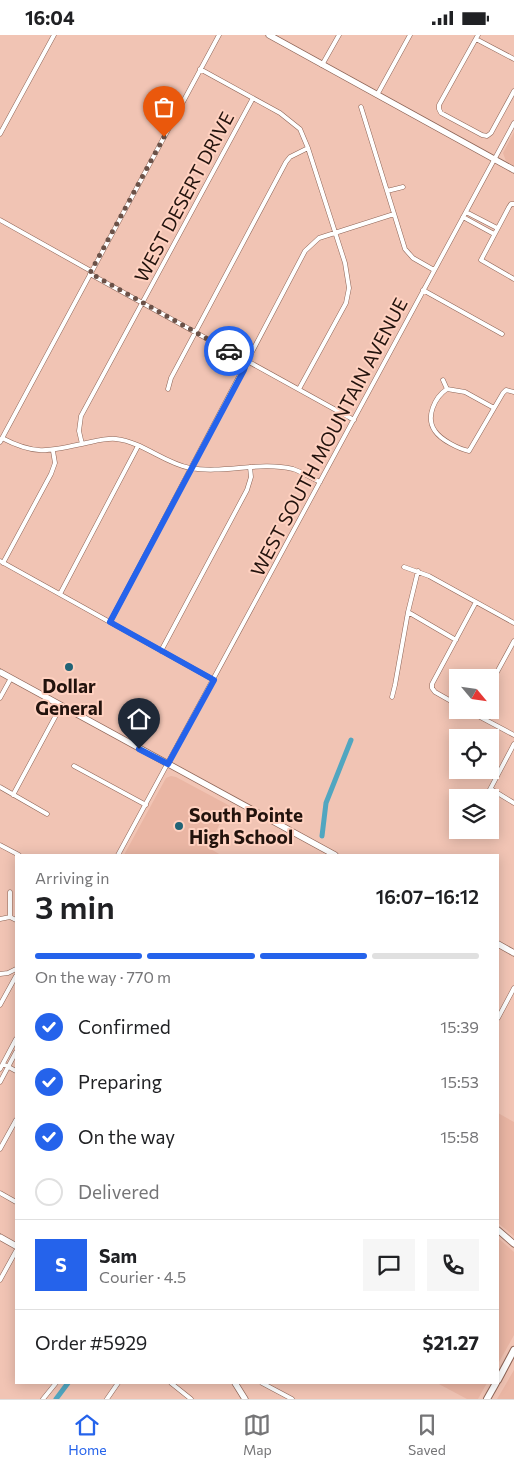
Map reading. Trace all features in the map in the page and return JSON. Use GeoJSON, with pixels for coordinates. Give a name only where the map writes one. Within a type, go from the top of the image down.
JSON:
{"type":"FeatureCollection","features":[{"type":"Feature","properties":{"kind":"main road"},"geometry":{"type":"LineString","coordinates":[[269,35],[514,170]]}},
{"type":"Feature","properties":{"kind":"main road"},"geometry":{"type":"LineString","coordinates":[[0,672],[333,854]]}},
{"type":"Feature","properties":{"kind":"main road"},"geometry":{"type":"LineString","coordinates":[[499,945],[514,953]]}},
{"type":"Feature","properties":{"kind":"main road"},"geometry":{"type":"LineString","coordinates":[[499,1231],[514,1244]]}},
{"type":"Feature","properties":{"kind":"main road"},"geometry":{"type":"LineString","coordinates":[[0,1237],[15,1245]]}},
{"type":"Feature","properties":{"kind":"main road"},"geometry":{"type":"LineString","coordinates":[[499,1377],[514,1350]]}},
{"type":"Feature","properties":{"kind":"main road"},"geometry":{"type":"LineString","coordinates":[[236,1384],[245,1399]]}},
{"type":"Feature","properties":{"kind":"main road"},"geometry":{"type":"LineString","coordinates":[[487,1399],[495,1384]]}},
{"type":"Feature","properties":{"kind":"street"},"geometry":{"type":"LineString","coordinates":[[0,134],[54,35]]}},
{"type":"Feature","properties":{"kind":"street"},"geometry":{"type":"LineString","coordinates":[[219,35],[1,440],[24,448],[54,451],[105,439],[116,439],[138,445],[174,463],[192,468],[250,467],[292,469],[320,483]]}},
{"type":"Feature","properties":{"kind":"street"},"geometry":{"type":"LineString","coordinates":[[322,65],[339,35]]}},
{"type":"Feature","properties":{"kind":"street"},"geometry":{"type":"LineString","coordinates":[[377,95],[410,35]]}},
{"type":"Feature","properties":{"kind":"street"},"geometry":{"type":"LineString","coordinates":[[514,59],[477,37],[439,105],[439,109],[442,113],[487,136],[491,133],[514,91]]}},
{"type":"Feature","properties":{"kind":"street"},"geometry":{"type":"LineString","coordinates":[[200,69],[280,113],[300,129],[308,148],[345,263],[349,293],[346,303],[299,389]]}},
{"type":"Feature","properties":{"kind":"street","name":"WEST DESERT DRIVE"},"geometry":{"type":"LineString","coordinates":[[82,444],[78,431],[82,416],[253,98]]}},
{"type":"Feature","properties":{"kind":"street"},"geometry":{"type":"LineString","coordinates":[[361,107],[407,253],[434,270]]}},
{"type":"Feature","properties":{"kind":"street","name":"WEST SOUTH MOUNTAIN AVENUE"},"geometry":{"type":"LineString","coordinates":[[119,854],[514,123]]}},
{"type":"Feature","properties":{"kind":"street"},"geometry":{"type":"LineString","coordinates":[[168,389],[171,378],[286,162],[290,157],[308,148]]}},
{"type":"Feature","properties":{"kind":"street"},"geometry":{"type":"LineString","coordinates":[[387,191],[403,187]]}},
{"type":"Feature","properties":{"kind":"street"},"geometry":{"type":"LineString","coordinates":[[513,204],[497,228],[481,260],[514,279]]}},
{"type":"Feature","properties":{"kind":"street"},"geometry":{"type":"LineString","coordinates":[[466,211],[497,228]]}},
{"type":"Feature","properties":{"kind":"street"},"geometry":{"type":"LineString","coordinates":[[110,622],[306,251],[319,238],[394,214]]}},
{"type":"Feature","properties":{"kind":"street"},"geometry":{"type":"LineString","coordinates":[[463,217],[494,234]]}},
{"type":"Feature","properties":{"kind":"street"},"geometry":{"type":"LineString","coordinates":[[0,220],[143,303],[354,420]]}},
{"type":"Feature","properties":{"kind":"street"},"geometry":{"type":"LineString","coordinates":[[482,227],[485,222]]}},
{"type":"Feature","properties":{"kind":"street"},"geometry":{"type":"LineString","coordinates":[[423,290],[502,334]]}},
{"type":"Feature","properties":{"kind":"street"},"geometry":{"type":"LineString","coordinates":[[442,380],[447,389]]}},
{"type":"Feature","properties":{"kind":"street"},"geometry":{"type":"LineString","coordinates":[[494,408],[465,392],[447,389],[440,393],[434,405],[432,413],[433,427],[439,436],[469,451],[506,390],[514,392]]}},
{"type":"Feature","properties":{"kind":"street"},"geometry":{"type":"LineString","coordinates":[[60,595],[138,445]]}},
{"type":"Feature","properties":{"kind":"street"},"geometry":{"type":"LineString","coordinates":[[54,451],[54,468],[2,562],[214,680]]}},
{"type":"Feature","properties":{"kind":"street"},"geometry":{"type":"LineString","coordinates":[[162,651],[247,491],[251,477],[250,467]]}},
{"type":"Feature","properties":{"kind":"street"},"geometry":{"type":"LineString","coordinates":[[404,567],[418,571],[514,623]]}},
{"type":"Feature","properties":{"kind":"street"},"geometry":{"type":"LineString","coordinates":[[392,697],[408,612],[418,571]]}},
{"type":"Feature","properties":{"kind":"street"},"geometry":{"type":"LineString","coordinates":[[449,700],[435,692],[432,684],[476,602]]}},
{"type":"Feature","properties":{"kind":"street"},"geometry":{"type":"LineString","coordinates":[[408,612],[456,640]]}},
{"type":"Feature","properties":{"kind":"street"},"geometry":{"type":"LineString","coordinates":[[499,669],[514,641]]}},
{"type":"Feature","properties":{"kind":"street"},"geometry":{"type":"LineString","coordinates":[[0,698],[11,678]]}},
{"type":"Feature","properties":{"kind":"street"},"geometry":{"type":"LineString","coordinates":[[13,795],[61,706]]}},
{"type":"Feature","properties":{"kind":"street"},"geometry":{"type":"LineString","coordinates":[[487,719],[514,735]]}},
{"type":"Feature","properties":{"kind":"street"},"geometry":{"type":"LineString","coordinates":[[491,789],[514,744]]}},
{"type":"Feature","properties":{"kind":"street"},"geometry":{"type":"LineString","coordinates":[[74,766],[146,805]]}},
{"type":"Feature","properties":{"kind":"street"},"geometry":{"type":"LineString","coordinates":[[0,787],[47,813]]}},
{"type":"Feature","properties":{"kind":"street"},"geometry":{"type":"LineString","coordinates":[[499,794],[514,803]]}},
{"type":"Feature","properties":{"kind":"street"},"geometry":{"type":"LineString","coordinates":[[0,845],[17,854]]}},
{"type":"Feature","properties":{"kind":"street"},"geometry":{"type":"LineString","coordinates":[[10,892],[10,917]]}},
{"type":"Feature","properties":{"kind":"street"},"geometry":{"type":"LineString","coordinates":[[0,919],[10,917],[15,920]]}},
{"type":"Feature","properties":{"kind":"street"},"geometry":{"type":"LineString","coordinates":[[0,974],[15,970]]}},
{"type":"Feature","properties":{"kind":"street"},"geometry":{"type":"LineString","coordinates":[[0,1005],[15,978]]}},
{"type":"Feature","properties":{"kind":"street"},"geometry":{"type":"LineString","coordinates":[[499,1016],[514,988]]}},
{"type":"Feature","properties":{"kind":"street"},"geometry":{"type":"LineString","coordinates":[[0,1069],[15,1041]]}},
{"type":"Feature","properties":{"kind":"street"},"geometry":{"type":"LineString","coordinates":[[0,1082],[15,1054]]}},
{"type":"Feature","properties":{"kind":"street"},"geometry":{"type":"LineString","coordinates":[[3,1064],[15,1070]]}},
{"type":"Feature","properties":{"kind":"street"},"geometry":{"type":"LineString","coordinates":[[0,1149],[15,1122]]}},
{"type":"Feature","properties":{"kind":"street"},"geometry":{"type":"LineString","coordinates":[[0,1193],[15,1201]]}},
{"type":"Feature","properties":{"kind":"street"},"geometry":{"type":"LineString","coordinates":[[0,1280],[15,1253]]}},
{"type":"Feature","properties":{"kind":"street"},"geometry":{"type":"LineString","coordinates":[[43,1399],[55,1384]]}},
{"type":"Feature","properties":{"kind":"street"},"geometry":{"type":"LineString","coordinates":[[107,1399],[117,1384]]}},
{"type":"Feature","properties":{"kind":"street"},"geometry":{"type":"LineString","coordinates":[[172,1384],[191,1399]]}},
{"type":"Feature","properties":{"kind":"street"},"geometry":{"type":"LineString","coordinates":[[264,1384],[292,1399]]}},
{"type":"Feature","properties":{"kind":"shaded area"},"geometry":{"type":"Polygon","coordinates":[[[514,132],[514,166],[506,161],[503,153],[514,132]]]}},
{"type":"Feature","properties":{"kind":"shaded area","name":"South Pointe High School"},"geometry":{"type":"Polygon","coordinates":[[[176,777],[230,806],[207,847],[219,854],[125,854],[166,778],[176,777]]]}},
{"type":"Feature","properties":{"kind":"shaded area"},"geometry":{"type":"Polygon","coordinates":[[[499,1114],[514,1122],[514,1236],[499,1224],[499,1114]]]}},
{"type":"Feature","properties":{"kind":"shaded area"},"geometry":{"type":"Polygon","coordinates":[[[499,1239],[514,1252],[514,1335],[499,1362],[499,1239]]]}},
{"type":"Feature","properties":{"kind":"shaded area"},"geometry":{"type":"Polygon","coordinates":[[[514,1370],[514,1399],[497,1399],[503,1389],[514,1370]]]}},
{"type":"Feature","properties":{"kind":"shaded area"},"geometry":{"type":"Polygon","coordinates":[[[439,1384],[486,1384],[478,1399],[467,1399],[439,1384]]]}},
{"type":"Feature","properties":{"kind":"waterway"},"geometry":{"type":"LineString","coordinates":[[322,836],[326,803],[351,740]]}},
{"type":"Feature","properties":{"kind":"waterway"},"geometry":{"type":"LineString","coordinates":[[56,1399],[67,1384]]}},
{"type":"Feature","properties":{"kind":"way so far"},"geometry":{"type":"LineString","coordinates":[[164,137],[90,273],[229,351]]}},
{"type":"Feature","properties":{"kind":"place","name":"Dollar General"},"geometry":{"type":"Point","coordinates":[69,667]}},
{"type":"Feature","properties":{"kind":"place","name":"South Pointe High School"},"geometry":{"type":"Point","coordinates":[179,826]}},
{"type":"Feature","properties":{"kind":"route"},"geometry":{"type":"LineString","coordinates":[[139,749],[168,764],[214,680],[110,622],[244,370],[247,361],[229,351]]}}]}
